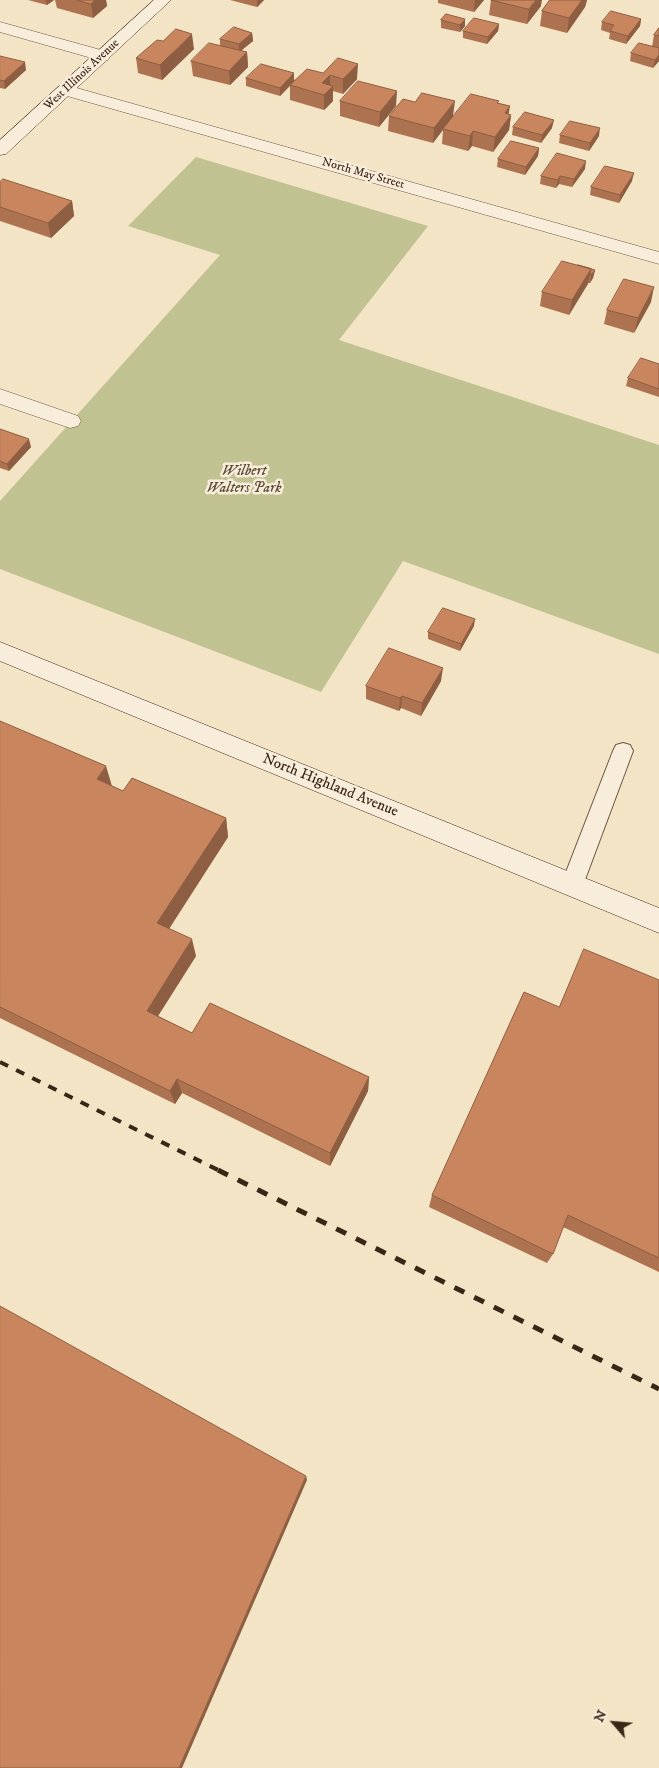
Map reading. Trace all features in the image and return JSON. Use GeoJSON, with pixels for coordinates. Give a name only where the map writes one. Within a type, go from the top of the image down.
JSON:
{"type":"FeatureCollection","features":[{"type":"Feature","properties":{"kind":"street","name":"West Illinois Avenue"},"geometry":{"type":"LineString","coordinates":[[0,150],[163,0]]}},
{"type":"Feature","properties":{"kind":"street"},"geometry":{"type":"LineString","coordinates":[[0,26],[102,56]]}},
{"type":"Feature","properties":{"kind":"street","name":"North May Street"},"geometry":{"type":"LineString","coordinates":[[66,90],[659,258]]}},
{"type":"Feature","properties":{"kind":"street"},"geometry":{"type":"LineString","coordinates":[[0,396],[70,421]]}},
{"type":"Feature","properties":{"kind":"street","name":"North Highland Avenue"},"geometry":{"type":"LineString","coordinates":[[0,651],[659,921]]}},
{"type":"Feature","properties":{"kind":"lane"},"geometry":{"type":"LineString","coordinates":[[572,885],[623,751]]}},
{"type":"Feature","properties":{"kind":"green space","name":"Wilbert Walters Park"},"geometry":{"type":"Polygon","coordinates":[[[196,157],[428,226],[339,340],[659,445],[659,654],[403,561],[321,692],[0,569],[0,501],[220,255],[128,226],[196,157]]]}},
{"type":"Feature","properties":{"kind":"building"},"geometry":{"type":"Polygon","coordinates":[[[77,0],[95,0],[91,4],[77,0]]]}},
{"type":"Feature","properties":{"kind":"building"},"geometry":{"type":"Polygon","coordinates":[[[491,0],[536,0],[529,9],[491,0]]]}},
{"type":"Feature","properties":{"kind":"building"},"geometry":{"type":"Polygon","coordinates":[[[550,0],[582,0],[569,18],[542,11],[550,0]]]}},
{"type":"Feature","properties":{"kind":"building"},"geometry":{"type":"Polygon","coordinates":[[[611,11],[641,19],[628,36],[610,31],[614,25],[602,22],[611,11]]]}},
{"type":"Feature","properties":{"kind":"building"},"geometry":{"type":"Polygon","coordinates":[[[446,14],[465,19],[460,25],[441,20],[446,14]]]}},
{"type":"Feature","properties":{"kind":"building"},"geometry":{"type":"Polygon","coordinates":[[[474,18],[499,24],[488,37],[463,31],[474,18]]]}},
{"type":"Feature","properties":{"kind":"building"},"geometry":{"type":"Polygon","coordinates":[[[234,27],[252,33],[239,44],[220,39],[234,27]]]}},
{"type":"Feature","properties":{"kind":"building"},"geometry":{"type":"Polygon","coordinates":[[[659,28],[659,36],[654,35],[659,28]]]}},
{"type":"Feature","properties":{"kind":"building"},"geometry":{"type":"Polygon","coordinates":[[[176,29],[192,34],[160,65],[136,58],[157,40],[163,41],[176,29]]]}},
{"type":"Feature","properties":{"kind":"building"},"geometry":{"type":"Polygon","coordinates":[[[209,43],[247,52],[229,71],[191,61],[209,43]]]}},
{"type":"Feature","properties":{"kind":"building"},"geometry":{"type":"Polygon","coordinates":[[[639,43],[659,48],[659,55],[655,60],[631,53],[639,43]]]}},
{"type":"Feature","properties":{"kind":"building"},"geometry":{"type":"Polygon","coordinates":[[[0,56],[25,62],[4,81],[0,80],[0,56]]]}},
{"type":"Feature","properties":{"kind":"building"},"geometry":{"type":"Polygon","coordinates":[[[338,58],[358,64],[343,79],[330,75],[322,83],[333,86],[324,95],[290,85],[307,69],[323,73],[338,58]]]}},
{"type":"Feature","properties":{"kind":"building"},"geometry":{"type":"Polygon","coordinates":[[[261,64],[294,73],[280,88],[246,78],[261,64]]]}},
{"type":"Feature","properties":{"kind":"building"},"geometry":{"type":"Polygon","coordinates":[[[358,81],[397,91],[380,112],[340,101],[358,81]]]}},
{"type":"Feature","properties":{"kind":"building"},"geometry":{"type":"Polygon","coordinates":[[[422,93],[455,101],[434,128],[389,116],[403,99],[415,102],[422,93]]]}},
{"type":"Feature","properties":{"kind":"building"},"geometry":{"type":"Polygon","coordinates":[[[471,94],[499,101],[497,103],[510,106],[505,113],[511,115],[495,137],[473,131],[470,136],[443,129],[471,94]]]}},
{"type":"Feature","properties":{"kind":"building"},"geometry":{"type":"Polygon","coordinates":[[[525,112],[554,120],[542,135],[513,127],[525,112]]]}},
{"type":"Feature","properties":{"kind":"building"},"geometry":{"type":"Polygon","coordinates":[[[570,121],[600,128],[590,143],[560,135],[570,121]]]}},
{"type":"Feature","properties":{"kind":"building"},"geometry":{"type":"Polygon","coordinates":[[[511,141],[539,148],[526,167],[498,159],[511,141]]]}},
{"type":"Feature","properties":{"kind":"building"},"geometry":{"type":"Polygon","coordinates":[[[557,153],[586,161],[574,179],[560,176],[558,180],[541,176],[557,153]]]}},
{"type":"Feature","properties":{"kind":"building"},"geometry":{"type":"Polygon","coordinates":[[[605,166],[634,173],[620,195],[591,187],[605,166]]]}},
{"type":"Feature","properties":{"kind":"building"},"geometry":{"type":"Polygon","coordinates":[[[3,179],[72,201],[48,223],[0,207],[0,182],[3,179]]]}},
{"type":"Feature","properties":{"kind":"building"},"geometry":{"type":"Polygon","coordinates":[[[562,261],[591,269],[572,300],[542,292],[562,261]]]}},
{"type":"Feature","properties":{"kind":"building"},"geometry":{"type":"Polygon","coordinates":[[[578,265],[595,270],[590,275],[591,269],[578,265]]]}},
{"type":"Feature","properties":{"kind":"building"},"geometry":{"type":"Polygon","coordinates":[[[624,279],[654,287],[638,318],[607,310],[624,279]]]}},
{"type":"Feature","properties":{"kind":"building"},"geometry":{"type":"Polygon","coordinates":[[[641,358],[659,364],[659,389],[628,378],[641,358]]]}},
{"type":"Feature","properties":{"kind":"building"},"geometry":{"type":"Polygon","coordinates":[[[0,429],[29,439],[7,464],[0,461],[0,429]]]}},
{"type":"Feature","properties":{"kind":"building"},"geometry":{"type":"Polygon","coordinates":[[[443,608],[475,619],[461,644],[428,632],[443,608]]]}},
{"type":"Feature","properties":{"kind":"building"},"geometry":{"type":"Polygon","coordinates":[[[389,648],[443,668],[422,703],[402,696],[400,698],[366,686],[389,648]]]}},
{"type":"Feature","properties":{"kind":"building"},"geometry":{"type":"Polygon","coordinates":[[[0,721],[106,766],[97,779],[123,791],[132,778],[226,818],[157,923],[192,939],[147,1011],[192,1033],[210,1003],[369,1077],[330,1153],[177,1079],[170,1091],[0,1007],[0,721]]]}},
{"type":"Feature","properties":{"kind":"building"},"geometry":{"type":"Polygon","coordinates":[[[584,949],[659,980],[659,1258],[568,1215],[553,1254],[432,1195],[524,992],[559,1007],[584,949]]]}},
{"type":"Feature","properties":{"kind":"building"},"geometry":{"type":"Polygon","coordinates":[[[0,1306],[306,1476],[179,1768],[0,1768],[0,1306]]]}},
{"type":"Feature","properties":{"kind":"railway"},"geometry":{"type":"LineString","coordinates":[[0,1062],[220,1171]]}},
{"type":"Feature","properties":{"kind":"railway"},"geometry":{"type":"LineString","coordinates":[[218,1170],[659,1389]]}}]}
